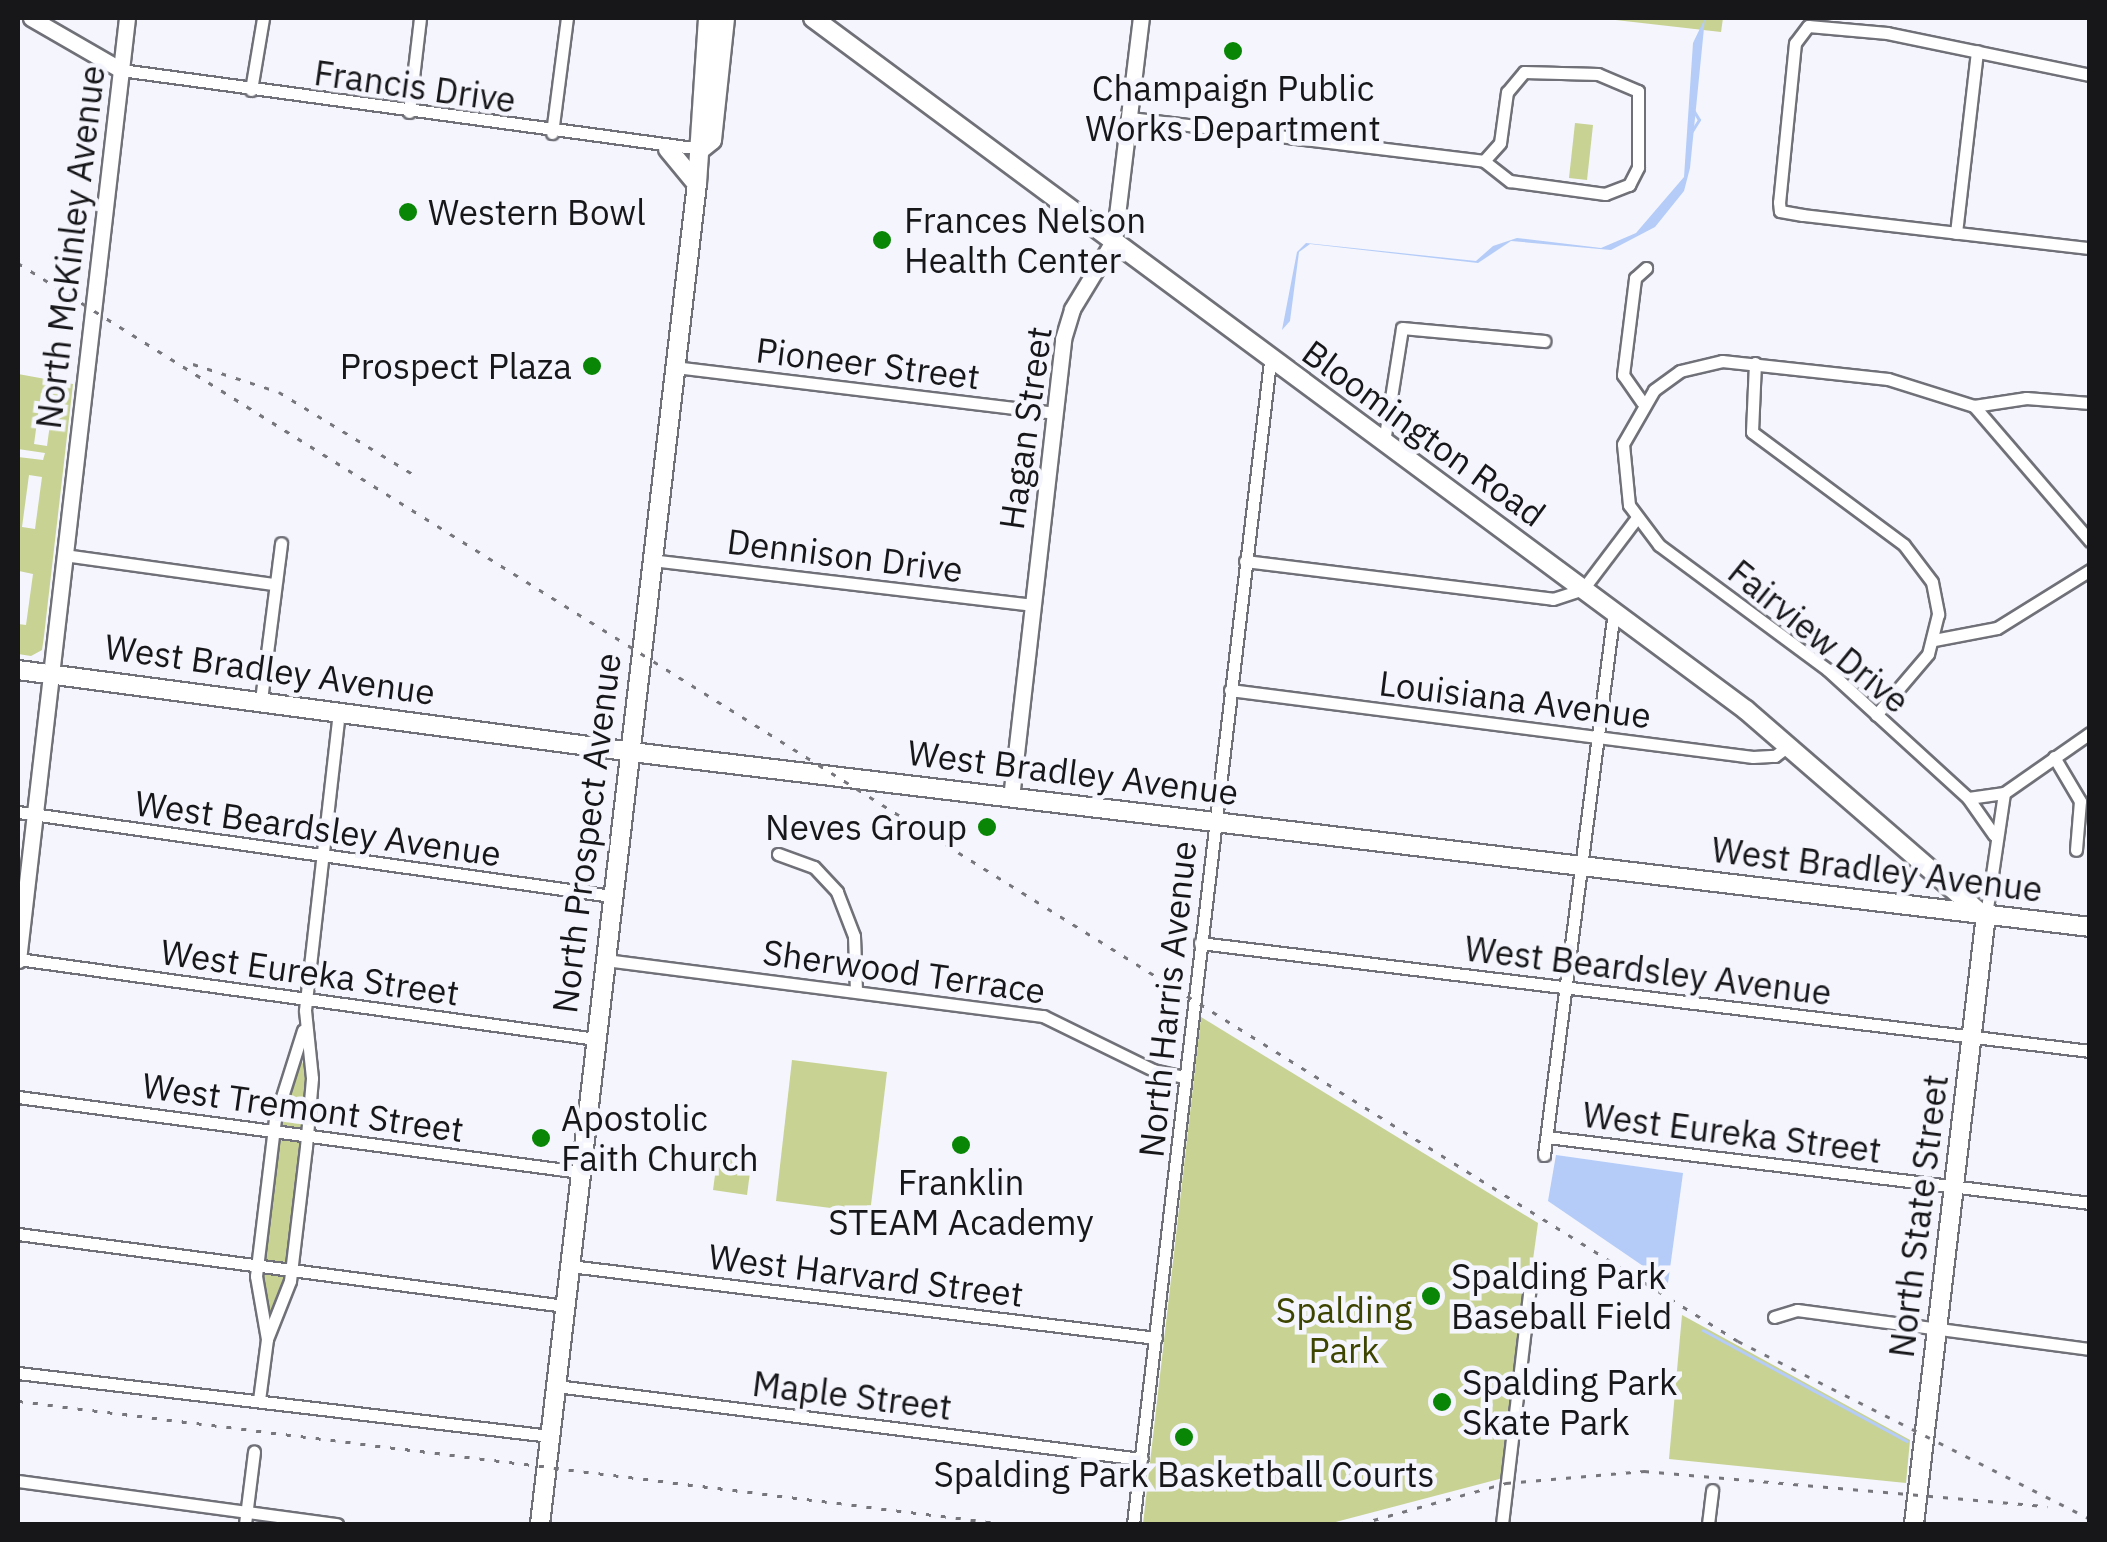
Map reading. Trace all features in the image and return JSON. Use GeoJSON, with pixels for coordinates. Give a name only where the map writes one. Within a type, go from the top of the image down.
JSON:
{"type":"FeatureCollection","features":[{"type":"Feature","properties":{"kind":"main road","name":"North Prospect Avenue"},"geometry":{"type":"LineString","coordinates":[[540,1524],[701,149],[696,139],[708,18]]}},
{"type":"Feature","properties":{"kind":"main road","name":"North Prospect Avenue"},"geometry":{"type":"LineString","coordinates":[[701,149],[712,140],[725,18]]}},
{"type":"Feature","properties":{"kind":"main road","name":"Bloomington Road"},"geometry":{"type":"LineString","coordinates":[[812,18],[1114,240],[1270,361],[1614,611],[1789,745],[1945,888],[1986,915]]}},
{"type":"Feature","properties":{"kind":"main road"},"geometry":{"type":"LineString","coordinates":[[668,148],[697,184]]}},
{"type":"Feature","properties":{"kind":"main road","name":"West Bradley Avenue"},"geometry":{"type":"LineString","coordinates":[[18,659],[50,670]]}},
{"type":"Feature","properties":{"kind":"main road","name":"West Bradley Avenue"},"geometry":{"type":"LineString","coordinates":[[18,670],[50,670],[628,752],[2090,927]]}},
{"type":"Feature","properties":{"kind":"main road","name":"North State Street"},"geometry":{"type":"LineString","coordinates":[[1914,1524],[1986,915]]}},
{"type":"Feature","properties":{"kind":"street"},"geometry":{"type":"LineString","coordinates":[[31,18],[121,70]]}},
{"type":"Feature","properties":{"kind":"street","name":"North McKinley Avenue"},"geometry":{"type":"LineString","coordinates":[[18,960],[25,814],[50,670],[128,18]]}},
{"type":"Feature","properties":{"kind":"street"},"geometry":{"type":"LineString","coordinates":[[251,90],[264,18]]}},
{"type":"Feature","properties":{"kind":"street"},"geometry":{"type":"LineString","coordinates":[[409,112],[420,18]]}},
{"type":"Feature","properties":{"kind":"street"},"geometry":{"type":"LineString","coordinates":[[552,133],[566,18]]}},
{"type":"Feature","properties":{"kind":"street","name":"Hagan Street"},"geometry":{"type":"LineString","coordinates":[[1010,798],[1068,318],[1114,240],[1141,18]]}},
{"type":"Feature","properties":{"kind":"street"},"geometry":{"type":"LineString","coordinates":[[2090,75],[1977,50],[1814,25],[1800,34],[1792,73],[1780,210],[2090,248]]}},
{"type":"Feature","properties":{"kind":"street"},"geometry":{"type":"LineString","coordinates":[[1956,233],[1977,50]]}},
{"type":"Feature","properties":{"kind":"street","name":"Francis Drive"},"geometry":{"type":"LineString","coordinates":[[121,70],[552,133],[701,149]]}},
{"type":"Feature","properties":{"kind":"street"},"geometry":{"type":"LineString","coordinates":[[1130,118],[1484,160],[1510,182],[1605,194],[1621,191],[1638,167],[1638,90],[1623,79],[1598,74],[1524,72],[1508,92],[1500,143],[1484,160]]}},
{"type":"Feature","properties":{"kind":"street"},"geometry":{"type":"LineString","coordinates":[[1642,402],[1627,389],[1623,375],[1634,278],[1646,268]]}},
{"type":"Feature","properties":{"kind":"street"},"geometry":{"type":"LineString","coordinates":[[1384,442],[1402,328],[1544,341]]}},
{"type":"Feature","properties":{"kind":"street","name":"North Harris Avenue"},"geometry":{"type":"LineString","coordinates":[[1133,1524],[1270,361]]}},
{"type":"Feature","properties":{"kind":"street"},"geometry":{"type":"LineString","coordinates":[[1755,364],[1752,432],[1916,556],[1936,597],[1934,640],[1922,664],[1876,715]]}},
{"type":"Feature","properties":{"kind":"street"},"geometry":{"type":"LineString","coordinates":[[1245,561],[1537,599],[1583,589],[1636,519],[1622,461],[1642,402],[1669,378],[1695,365],[1755,364],[1888,379],[1974,406],[2026,398],[2090,403]]}},
{"type":"Feature","properties":{"kind":"street","name":"Pioneer Street"},"geometry":{"type":"LineString","coordinates":[[675,367],[1054,413]]}},
{"type":"Feature","properties":{"kind":"street"},"geometry":{"type":"LineString","coordinates":[[1974,406],[2090,541]]}},
{"type":"Feature","properties":{"kind":"street","name":"Fairview Drive"},"geometry":{"type":"LineString","coordinates":[[1636,519],[1659,545],[1828,670],[1968,798],[1994,835]]}},
{"type":"Feature","properties":{"kind":"street"},"geometry":{"type":"LineString","coordinates":[[261,700],[273,584],[282,543]]}},
{"type":"Feature","properties":{"kind":"street"},"geometry":{"type":"LineString","coordinates":[[64,555],[273,584]]}},
{"type":"Feature","properties":{"kind":"street","name":"Dennison Drive"},"geometry":{"type":"LineString","coordinates":[[651,560],[1032,606]]}},
{"type":"Feature","properties":{"kind":"street"},"geometry":{"type":"LineString","coordinates":[[1934,640],[1997,628],[2090,570]]}},
{"type":"Feature","properties":{"kind":"street"},"geometry":{"type":"LineString","coordinates":[[1544,1155],[1614,611]]}},
{"type":"Feature","properties":{"kind":"street","name":"Louisiana Avenue"},"geometry":{"type":"LineString","coordinates":[[1230,690],[1766,758],[1789,745]]}},
{"type":"Feature","properties":{"kind":"street"},"geometry":{"type":"LineString","coordinates":[[267,1339],[258,1265],[273,1131],[304,1026],[339,711]]}},
{"type":"Feature","properties":{"kind":"street"},"geometry":{"type":"LineString","coordinates":[[1968,798],[2004,793],[2090,733]]}},
{"type":"Feature","properties":{"kind":"street"},"geometry":{"type":"LineString","coordinates":[[2054,757],[2080,802],[2076,850]]}},
{"type":"Feature","properties":{"kind":"street"},"geometry":{"type":"LineString","coordinates":[[1986,915],[1994,835],[2004,793]]}},
{"type":"Feature","properties":{"kind":"street","name":"West Beardsley Avenue"},"geometry":{"type":"LineString","coordinates":[[25,814],[612,896]]}},
{"type":"Feature","properties":{"kind":"street"},"geometry":{"type":"LineString","coordinates":[[778,854],[814,867],[843,902],[854,936],[856,990]]}},
{"type":"Feature","properties":{"kind":"street","name":"West Beardsley Avenue"},"geometry":{"type":"LineString","coordinates":[[1200,942],[2090,1052]]}},
{"type":"Feature","properties":{"kind":"street","name":"West Eureka Street"},"geometry":{"type":"LineString","coordinates":[[18,960],[596,1039]]}},
{"type":"Feature","properties":{"kind":"street","name":"Sherwood Terrace"},"geometry":{"type":"LineString","coordinates":[[604,960],[1044,1016],[1153,1070],[1184,1078]]}},
{"type":"Feature","properties":{"kind":"street"},"geometry":{"type":"LineString","coordinates":[[259,1400],[267,1339],[292,1270],[312,1078],[304,1026]]}},
{"type":"Feature","properties":{"kind":"street","name":"West Tremont Street"},"geometry":{"type":"LineString","coordinates":[[18,1097],[580,1172]]}},
{"type":"Feature","properties":{"kind":"street","name":"West Eureka Street"},"geometry":{"type":"LineString","coordinates":[[1546,1137],[2090,1203]]}},
{"type":"Feature","properties":{"kind":"street"},"geometry":{"type":"LineString","coordinates":[[18,1234],[565,1306]]}},
{"type":"Feature","properties":{"kind":"street","name":"West Harvard Street"},"geometry":{"type":"LineString","coordinates":[[570,1266],[1156,1338]]}},
{"type":"Feature","properties":{"kind":"street"},"geometry":{"type":"LineString","coordinates":[[1502,1524],[1531,1276]]}},
{"type":"Feature","properties":{"kind":"street"},"geometry":{"type":"LineString","coordinates":[[1774,1317],[1796,1310],[2090,1348]]}},
{"type":"Feature","properties":{"kind":"street"},"geometry":{"type":"LineString","coordinates":[[18,1373],[550,1436]]}},
{"type":"Feature","properties":{"kind":"street","name":"Maple Street"},"geometry":{"type":"LineString","coordinates":[[556,1386],[1140,1459]]}},
{"type":"Feature","properties":{"kind":"street"},"geometry":{"type":"LineString","coordinates":[[246,1518],[254,1452]]}},
{"type":"Feature","properties":{"kind":"street"},"geometry":{"type":"LineString","coordinates":[[18,1480],[246,1518],[337,1524]]}},
{"type":"Feature","properties":{"kind":"street"},"geometry":{"type":"LineString","coordinates":[[1708,1524],[1712,1490]]}},
{"type":"Feature","properties":{"kind":"green space"},"geometry":{"type":"Polygon","coordinates":[[[1598,18],[1723,18],[1721,32],[1598,18]]]}},
{"type":"Feature","properties":{"kind":"green space"},"geometry":{"type":"Polygon","coordinates":[[[1575,123],[1593,125],[1587,180],[1569,178],[1575,123]]]}},
{"type":"Feature","properties":{"kind":"green space"},"geometry":{"type":"Polygon","coordinates":[[[18,374],[73,384],[42,650],[31,656],[18,654],[18,624],[26,625],[33,574],[19,571],[18,584],[18,457],[43,460],[45,453],[18,449],[18,374]],[[41,393],[34,444],[47,446],[54,395],[41,393]],[[29,475],[22,527],[35,529],[42,477],[29,475]]]}},
{"type":"Feature","properties":{"kind":"green space","name":"Spalding Park"},"geometry":{"type":"Polygon","coordinates":[[[1201,1017],[1538,1223],[1503,1478],[1328,1524],[1143,1524],[1201,1017]]]}},
{"type":"Feature","properties":{"kind":"green space"},"geometry":{"type":"Polygon","coordinates":[[[299,1054],[308,1077],[285,1284],[269,1321],[261,1283],[264,1249],[281,1111],[299,1054]]]}},
{"type":"Feature","properties":{"kind":"green space"},"geometry":{"type":"Polygon","coordinates":[[[792,1060],[887,1072],[870,1213],[776,1201],[792,1060]]]}},
{"type":"Feature","properties":{"kind":"green space"},"geometry":{"type":"Polygon","coordinates":[[[718,1153],[752,1157],[747,1195],[713,1190],[718,1153]]]}},
{"type":"Feature","properties":{"kind":"green space"},"geometry":{"type":"Polygon","coordinates":[[[1682,1315],[1910,1440],[1906,1483],[1669,1459],[1682,1315]]]}},
{"type":"Feature","properties":{"kind":"water"},"geometry":{"type":"Polygon","coordinates":[[[1705,18],[1690,168],[1684,191],[1655,227],[1611,250],[1511,241],[1478,263],[1310,244],[1299,252],[1290,321],[1282,330],[1297,252],[1306,243],[1476,261],[1493,246],[1517,238],[1601,248],[1636,233],[1684,177],[1693,43],[1705,18]]]}},
{"type":"Feature","properties":{"kind":"water"},"geometry":{"type":"Polygon","coordinates":[[[1556,1155],[1683,1173],[1668,1283],[1548,1201],[1556,1155]]]}},
{"type":"Feature","properties":{"kind":"waterway"},"geometry":{"type":"LineString","coordinates":[[1692,131],[1699,120],[1693,110]]}},
{"type":"Feature","properties":{"kind":"waterway"},"geometry":{"type":"LineString","coordinates":[[1703,1330],[1907,1441]]}},
{"type":"Feature","properties":{"kind":"railway"},"geometry":{"type":"LineString","coordinates":[[18,263],[1738,1341],[2090,1519]]}},
{"type":"Feature","properties":{"kind":"railway"},"geometry":{"type":"LineString","coordinates":[[193,364],[279,392],[413,474]]}},
{"type":"Feature","properties":{"kind":"railway"},"geometry":{"type":"LineString","coordinates":[[18,1401],[1006,1524]]}},
{"type":"Feature","properties":{"kind":"railway"},"geometry":{"type":"LineString","coordinates":[[1359,1524],[1506,1483],[1644,1471],[2047,1506]]}},
{"type":"Feature","properties":{"kind":"place","name":"Champaign Public Works Department"},"geometry":{"type":"Point","coordinates":[1233,51]}},
{"type":"Feature","properties":{"kind":"place","name":"Western Bowl"},"geometry":{"type":"Point","coordinates":[408,212]}},
{"type":"Feature","properties":{"kind":"place","name":"Frances Nelson Health Center"},"geometry":{"type":"Point","coordinates":[882,240]}},
{"type":"Feature","properties":{"kind":"place","name":"Prospect Plaza"},"geometry":{"type":"Point","coordinates":[592,366]}},
{"type":"Feature","properties":{"kind":"place","name":"Neves Group"},"geometry":{"type":"Point","coordinates":[987,827]}},
{"type":"Feature","properties":{"kind":"place","name":"Apostolic Faith Church"},"geometry":{"type":"Point","coordinates":[541,1138]}},
{"type":"Feature","properties":{"kind":"place","name":"Franklin STEAM Academy"},"geometry":{"type":"Point","coordinates":[961,1145]}},
{"type":"Feature","properties":{"kind":"place","name":"Spalding Park Baseball Field"},"geometry":{"type":"Point","coordinates":[1431,1296]}},
{"type":"Feature","properties":{"kind":"place","name":"Spalding Park Skate Park"},"geometry":{"type":"Point","coordinates":[1442,1402]}},
{"type":"Feature","properties":{"kind":"place","name":"Spalding Park Basketball Courts"},"geometry":{"type":"Point","coordinates":[1184,1437]}}]}
